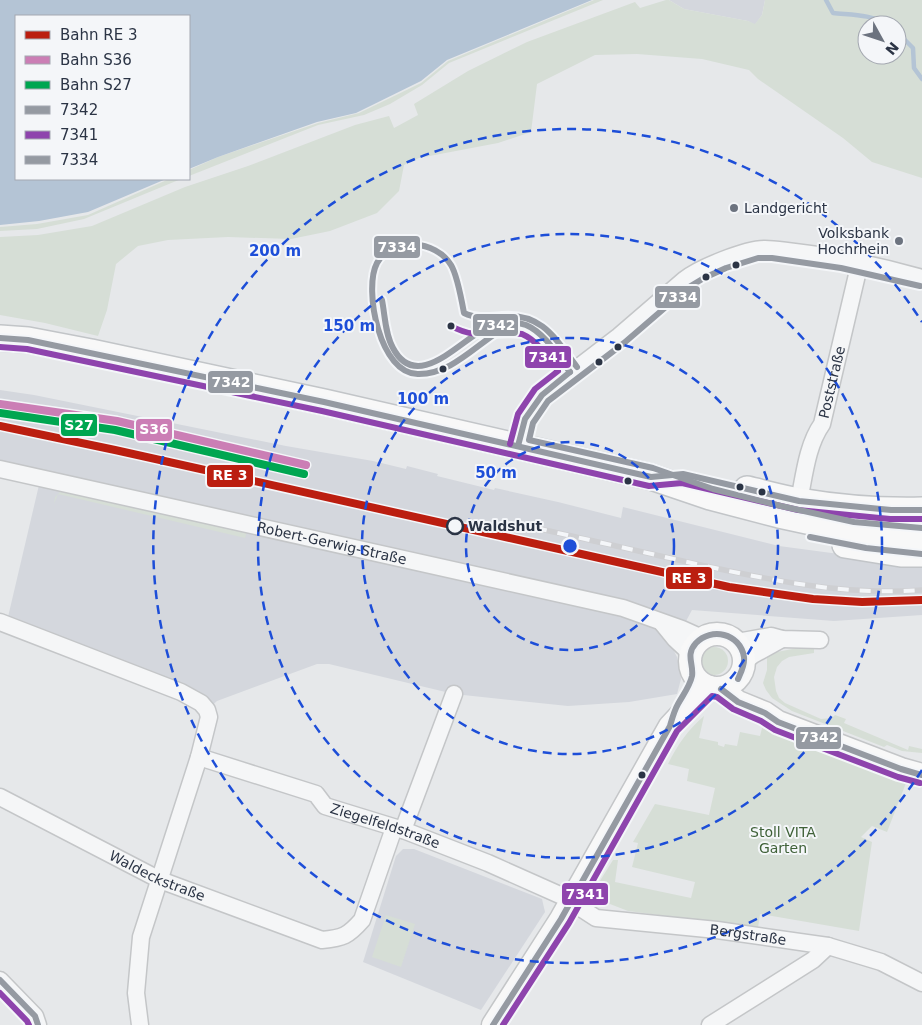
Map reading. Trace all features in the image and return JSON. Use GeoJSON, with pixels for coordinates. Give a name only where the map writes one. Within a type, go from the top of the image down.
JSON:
{"type":"FeatureCollection","features":[{"type":"Feature","properties":{"kind":"main road"},"geometry":{"type":"LineString","coordinates":[[0,338],[28,340],[200,375],[518,446],[651,477],[710,497],[779,515],[853,531],[922,536]]}},
{"type":"Feature","properties":{"kind":"main road"},"geometry":{"type":"LineString","coordinates":[[651,477],[683,474],[799,501],[891,510],[922,510]]}},
{"type":"Feature","properties":{"kind":"main road"},"geometry":{"type":"LineString","coordinates":[[651,477],[668,497],[686,508],[843,545],[901,554],[922,554]]}},
{"type":"Feature","properties":{"kind":"main road"},"geometry":{"type":"LineString","coordinates":[[493,1025],[571,902],[670,726],[676,708],[717,666],[765,713],[778,722],[901,769],[922,774]]}},
{"type":"Feature","properties":{"kind":"street"},"geometry":{"type":"LineString","coordinates":[[518,446],[525,419],[542,395],[619,336],[693,273],[707,266],[763,249],[823,255],[860,262],[922,278]]}},
{"type":"Feature","properties":{"kind":"street","name":"Poststraße"},"geometry":{"type":"LineString","coordinates":[[799,501],[810,454],[822,424],[860,262]]}},
{"type":"Feature","properties":{"kind":"street"},"geometry":{"type":"LineString","coordinates":[[490,327],[509,324],[524,325],[536,331],[570,372]]}},
{"type":"Feature","properties":{"kind":"street","name":"Robert-Gerwig-Straße"},"geometry":{"type":"LineString","coordinates":[[0,469],[624,608],[682,629],[717,666]]}},
{"type":"Feature","properties":{"kind":"street"},"geometry":{"type":"LineString","coordinates":[[0,622],[180,692],[201,703],[207,710],[209,717],[199,757],[142,937],[136,993],[140,1025]]}},
{"type":"Feature","properties":{"kind":"street"},"geometry":{"type":"LineString","coordinates":[[717,666],[753,655],[782,639],[820,640]]}},
{"type":"Feature","properties":{"kind":"street"},"geometry":{"type":"LineString","coordinates":[[398,829],[454,694]]}},
{"type":"Feature","properties":{"kind":"street","name":"Ziegelfeldstraße"},"geometry":{"type":"LineString","coordinates":[[199,757],[316,794],[325,806],[398,829],[488,863],[562,896],[571,902]]}},
{"type":"Feature","properties":{"kind":"street","name":"Waldeckstraße"},"geometry":{"type":"LineString","coordinates":[[0,797],[160,880],[322,940],[341,938],[352,931],[362,920],[398,829]]}},
{"type":"Feature","properties":{"kind":"street","name":"Bergstraße"},"geometry":{"type":"LineString","coordinates":[[571,902],[596,918],[718,930],[828,946],[882,962],[922,982]]}},
{"type":"Feature","properties":{"kind":"street"},"geometry":{"type":"LineString","coordinates":[[710,1025],[813,960],[828,946]]}},
{"type":"Feature","properties":{"kind":"street"},"geometry":{"type":"LineString","coordinates":[[0,980],[35,1016],[38,1025]]}},
{"type":"Feature","properties":{"kind":"shaded area"},"geometry":{"type":"Polygon","coordinates":[[[669,0],[765,0],[762,15],[755,25],[748,21],[684,9],[669,0]]]}},
{"type":"Feature","properties":{"kind":"shaded area"},"geometry":{"type":"Polygon","coordinates":[[[0,390],[34,395],[406,469],[407,466],[438,474],[437,476],[494,490],[495,488],[621,518],[623,507],[779,546],[884,560],[922,562],[922,615],[834,621],[692,610],[672,647],[677,657],[681,679],[677,694],[629,702],[568,706],[454,694],[329,664],[317,664],[217,701],[207,710],[8,617],[39,485],[0,476],[0,390]]]}},
{"type":"Feature","properties":{"kind":"shaded area"},"geometry":{"type":"Polygon","coordinates":[[[403,849],[414,849],[542,899],[545,912],[481,1010],[363,962],[396,856],[403,849]]]}},
{"type":"Feature","properties":{"kind":"green space"},"geometry":{"type":"Polygon","coordinates":[[[594,0],[603,0],[449,63],[422,85],[390,104],[364,115],[318,125],[190,176],[190,170],[218,157],[318,123],[359,113],[421,83],[448,61],[594,0]]]}},
{"type":"Feature","properties":{"kind":"green space"},"geometry":{"type":"Polygon","coordinates":[[[669,0],[684,9],[755,24],[762,15],[765,0],[922,0],[922,178],[872,162],[843,138],[758,79],[749,70],[702,59],[637,54],[595,55],[537,84],[531,132],[498,143],[419,158],[404,165],[399,191],[377,213],[330,231],[291,239],[228,237],[168,240],[138,246],[116,264],[107,310],[98,336],[45,323],[0,315],[0,237],[38,235],[92,226],[185,187],[248,166],[355,125],[389,116],[394,128],[418,115],[414,104],[468,71],[527,42],[635,2],[640,8],[669,0]]]}},
{"type":"Feature","properties":{"kind":"green space"},"geometry":{"type":"Polygon","coordinates":[[[167,180],[179,180],[84,219],[37,229],[0,231],[0,227],[37,224],[88,215],[167,180]]]}},
{"type":"Feature","properties":{"kind":"green space"},"geometry":{"type":"Polygon","coordinates":[[[61,491],[247,532],[245,538],[58,494],[61,491]]]}},
{"type":"Feature","properties":{"kind":"green space"},"geometry":{"type":"Polygon","coordinates":[[[714,647],[724,651],[728,661],[724,671],[714,675],[704,671],[700,661],[704,651],[714,647]]]}},
{"type":"Feature","properties":{"kind":"green space"},"geometry":{"type":"Polygon","coordinates":[[[814,647],[814,653],[789,657],[777,667],[774,677],[779,698],[785,703],[821,719],[832,718],[835,715],[846,719],[844,723],[908,750],[909,746],[922,749],[922,753],[902,751],[887,745],[884,747],[792,711],[772,698],[763,683],[767,670],[767,654],[797,648],[814,647]]]}},
{"type":"Feature","properties":{"kind":"green space","name":"Stoll VITA Garten"},"geometry":{"type":"Polygon","coordinates":[[[704,716],[699,738],[718,742],[718,745],[724,747],[725,744],[737,746],[740,732],[760,736],[762,728],[906,783],[887,832],[872,826],[861,837],[872,842],[859,931],[760,914],[758,928],[628,911],[610,904],[600,895],[598,884],[613,860],[618,860],[615,882],[691,898],[695,882],[632,867],[638,843],[633,842],[655,804],[709,815],[715,788],[687,781],[689,769],[668,764],[683,738],[704,716]]]}},
{"type":"Feature","properties":{"kind":"green space"},"geometry":{"type":"Polygon","coordinates":[[[386,915],[415,924],[401,967],[372,957],[386,915]]]}},
{"type":"Feature","properties":{"kind":"water"},"geometry":{"type":"Polygon","coordinates":[[[0,0],[592,0],[447,60],[421,81],[356,113],[317,122],[190,169],[190,15],[15,15],[15,180],[164,180],[88,212],[39,221],[0,225],[0,0]]]}},
{"type":"Feature","properties":{"kind":"waterway"},"geometry":{"type":"LineString","coordinates":[[826,0],[833,13],[857,15]]}},
{"type":"Feature","properties":{"kind":"waterway"},"geometry":{"type":"LineString","coordinates":[[907,42],[913,48],[914,68],[922,79]]}},
{"type":"Feature","properties":{"kind":"railway"},"geometry":{"type":"LineString","coordinates":[[536,528],[780,581],[865,591],[922,590]]}},
{"type":"Feature","properties":{"kind":"transit line","name":"7334"},"geometry":{"type":"LineString","coordinates":[[495,334],[450,366],[430,373],[419,374],[405,371],[394,361],[385,347],[378,329],[372,292],[373,275],[377,263],[384,254],[393,248],[403,245],[425,246],[435,250],[444,257],[453,269],[464,313],[478,317],[516,316],[538,323],[562,346],[577,367]]}},
{"type":"Feature","properties":{"kind":"transit line","name":"7334"},"geometry":{"type":"LineString","coordinates":[[920,286],[841,268],[772,258],[758,258],[726,268],[689,287],[624,343],[548,401],[533,423],[529,440],[653,468],[713,489],[781,506],[854,522],[922,528]]}},
{"type":"Feature","properties":{"kind":"transit line","name":"7342"},"geometry":{"type":"LineString","coordinates":[[382,300],[390,343],[403,361],[414,366],[426,365],[439,359],[488,327],[512,323],[526,325],[539,333],[570,372]]}},
{"type":"Feature","properties":{"kind":"transit line","name":"7341"},"geometry":{"type":"LineString","coordinates":[[451,326],[478,334],[522,334],[538,345],[558,371],[535,389],[518,414],[510,444]]}},
{"type":"Feature","properties":{"kind":"transit line","name":"7342"},"geometry":{"type":"LineString","coordinates":[[0,338],[28,340],[324,402],[651,477],[683,474],[799,501],[891,510],[922,510]]}},
{"type":"Feature","properties":{"kind":"transit line","name":"7341"},"geometry":{"type":"LineString","coordinates":[[0,347],[27,349],[322,411],[649,486],[682,483],[798,510],[890,519],[922,519]]}},
{"type":"Feature","properties":{"kind":"transit line","name":"7342"},"geometry":{"type":"LineString","coordinates":[[518,446],[525,419],[542,395],[570,372]]}},
{"type":"Feature","properties":{"kind":"transit line"},"geometry":{"type":"LineString","coordinates":[[0,426],[729,587],[813,599],[862,602],[922,600]]}},
{"type":"Feature","properties":{"kind":"transit line","name":"7342"},"geometry":{"type":"LineString","coordinates":[[810,537],[866,548],[922,554]]}},
{"type":"Feature","properties":{"kind":"transit line","name":"7342"},"geometry":{"type":"LineString","coordinates":[[493,1025],[561,919],[670,726],[675,709],[691,680],[690,656],[696,643],[702,638],[717,634],[724,635],[737,642],[744,657],[738,679]]}},
{"type":"Feature","properties":{"kind":"transit line","name":"7342"},"geometry":{"type":"LineString","coordinates":[[721,689],[738,702],[765,713],[778,722],[901,769],[922,775]]}},
{"type":"Feature","properties":{"kind":"transit line","name":"7341"},"geometry":{"type":"LineString","coordinates":[[503,1025],[569,923],[677,731],[712,696],[775,730],[898,777],[920,783]]}},
{"type":"Feature","properties":{"kind":"transit line","name":"7342"},"geometry":{"type":"LineString","coordinates":[[0,980],[35,1016],[38,1025]]}},
{"type":"Feature","properties":{"kind":"transit line","name":"7341"},"geometry":{"type":"LineString","coordinates":[[0,993],[29,1025]]}},
{"type":"Feature","properties":{"kind":"rail line","name":"S36"},"geometry":{"type":"LineString","coordinates":[[0,404],[117,421],[306,465]]}},
{"type":"Feature","properties":{"kind":"rail line","name":"S27"},"geometry":{"type":"LineString","coordinates":[[0,413],[115,430],[304,474]]}},
{"type":"Feature","properties":{"kind":"place","name":"Landgericht"},"geometry":{"type":"Point","coordinates":[734,208]}},
{"type":"Feature","properties":{"kind":"place","name":"Volksbank Hochrhein"},"geometry":{"type":"Point","coordinates":[899,241]}},
{"type":"Feature","properties":{"kind":"place","name":"Waldshut"},"geometry":{"type":"Point","coordinates":[455,526]}}]}
